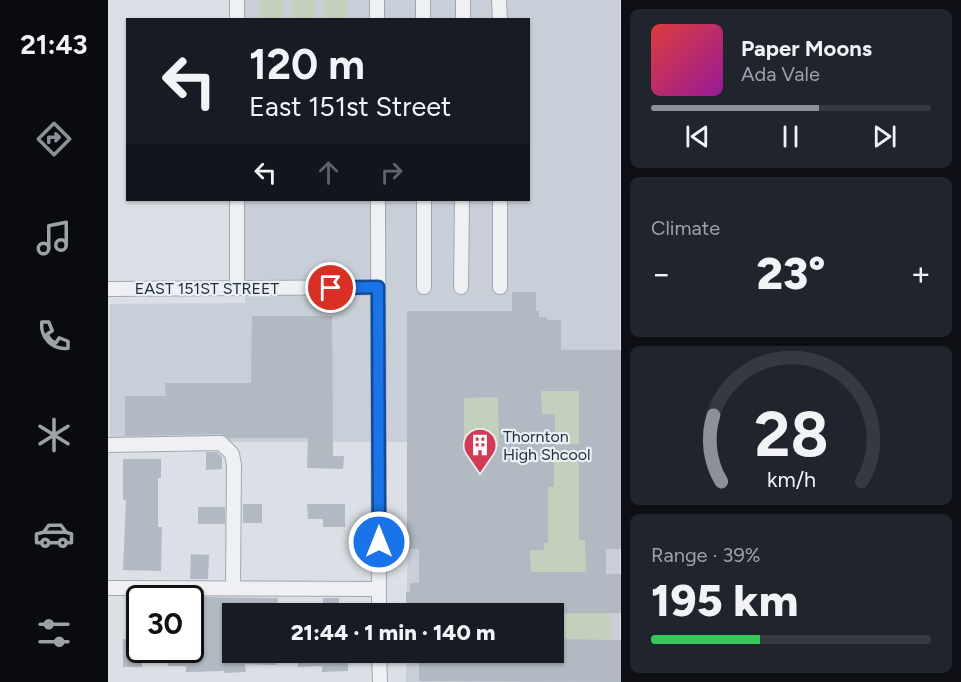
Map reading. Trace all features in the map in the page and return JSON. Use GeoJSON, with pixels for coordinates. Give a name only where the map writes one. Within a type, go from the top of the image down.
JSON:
{"type":"FeatureCollection","features":[{"type":"Feature","properties":{"kind":"street"},"geometry":{"type":"LineString","coordinates":[[237,0],[237,18]]}},
{"type":"Feature","properties":{"kind":"street"},"geometry":{"type":"LineString","coordinates":[[377,0],[377,18]]}},
{"type":"Feature","properties":{"kind":"street"},"geometry":{"type":"LineString","coordinates":[[423,0],[423,18]]}},
{"type":"Feature","properties":{"kind":"street"},"geometry":{"type":"LineString","coordinates":[[463,0],[463,18]]}},
{"type":"Feature","properties":{"kind":"street"},"geometry":{"type":"LineString","coordinates":[[500,0],[500,18]]}},
{"type":"Feature","properties":{"kind":"street"},"geometry":{"type":"LineString","coordinates":[[237,201],[237,288]]}},
{"type":"Feature","properties":{"kind":"street"},"geometry":{"type":"LineString","coordinates":[[378,201],[379,603]]}},
{"type":"Feature","properties":{"kind":"street"},"geometry":{"type":"LineString","coordinates":[[424,201],[424,287]]}},
{"type":"Feature","properties":{"kind":"street"},"geometry":{"type":"LineString","coordinates":[[461,287],[462,201]]}},
{"type":"Feature","properties":{"kind":"street"},"geometry":{"type":"LineString","coordinates":[[500,201],[500,287]]}},
{"type":"Feature","properties":{"kind":"street","name":"EAST 151ST STREET"},"geometry":{"type":"LineString","coordinates":[[108,289],[378,287]]}},
{"type":"Feature","properties":{"kind":"street"},"geometry":{"type":"LineString","coordinates":[[108,445],[221,443],[232,454],[234,465],[233,588]]}},
{"type":"Feature","properties":{"kind":"street"},"geometry":{"type":"LineString","coordinates":[[108,588],[379,589]]}},
{"type":"Feature","properties":{"kind":"street"},"geometry":{"type":"LineString","coordinates":[[379,663],[380,682]]}},
{"type":"Feature","properties":{"kind":"shaded area"},"geometry":{"type":"Polygon","coordinates":[[[244,0],[620,0],[620,682],[406,682],[406,663],[564,663],[564,603],[407,603],[408,442],[110,442],[110,304],[245,303],[245,201],[530,201],[530,18],[244,18],[244,0]]]}},
{"type":"Feature","properties":{"kind":"green space"},"geometry":{"type":"Polygon","coordinates":[[[259,0],[283,0],[283,18],[259,18],[259,0]]]}},
{"type":"Feature","properties":{"kind":"green space"},"geometry":{"type":"Polygon","coordinates":[[[291,0],[315,0],[315,18],[291,18],[291,0]]]}},
{"type":"Feature","properties":{"kind":"green space"},"geometry":{"type":"Polygon","coordinates":[[[323,0],[347,0],[347,18],[323,18],[323,0]]]}},
{"type":"Feature","properties":{"kind":"green space"},"geometry":{"type":"Polygon","coordinates":[[[579,378],[579,444],[552,445],[555,441],[555,414],[540,414],[542,411],[541,391],[579,378]]]}},
{"type":"Feature","properties":{"kind":"green space"},"geometry":{"type":"Polygon","coordinates":[[[518,397],[499,446],[464,446],[464,398],[518,397]]]}},
{"type":"Feature","properties":{"kind":"green space"},"geometry":{"type":"Polygon","coordinates":[[[579,455],[579,540],[585,540],[598,572],[531,572],[530,550],[544,550],[544,543],[548,542],[548,507],[542,487],[554,487],[551,456],[579,455]]]}},
{"type":"Feature","properties":{"kind":"green space"},"geometry":{"type":"Polygon","coordinates":[[[564,613],[611,613],[611,640],[564,639],[564,613]]]}},
{"type":"Feature","properties":{"kind":"building","name":"Thornton High Shcool"},"geometry":{"type":"Polygon","coordinates":[[[512,292],[536,292],[536,311],[539,311],[539,317],[547,317],[547,320],[561,320],[561,350],[621,350],[621,549],[606,549],[606,574],[621,574],[621,613],[564,613],[564,603],[406,603],[406,592],[410,592],[410,583],[419,583],[419,549],[407,549],[407,311],[512,311],[512,292]],[[541,391],[542,414],[555,414],[555,445],[579,444],[579,391],[541,391]],[[498,397],[464,398],[464,446],[499,446],[498,397]],[[579,455],[554,456],[554,487],[548,487],[548,543],[544,543],[544,550],[530,550],[531,572],[586,572],[585,540],[579,540],[579,455]]]}},
{"type":"Feature","properties":{"kind":"building"},"geometry":{"type":"Polygon","coordinates":[[[252,316],[332,316],[333,456],[344,456],[343,469],[307,468],[308,438],[229,438],[221,434],[125,436],[125,396],[166,396],[165,383],[251,383],[252,316]]]}},
{"type":"Feature","properties":{"kind":"building"},"geometry":{"type":"Polygon","coordinates":[[[206,452],[217,452],[222,457],[222,469],[206,470],[206,452]]]}},
{"type":"Feature","properties":{"kind":"building"},"geometry":{"type":"Polygon","coordinates":[[[123,459],[161,459],[161,478],[158,478],[158,527],[162,527],[161,571],[123,570],[126,500],[123,500],[123,459]]]}},
{"type":"Feature","properties":{"kind":"building"},"geometry":{"type":"Polygon","coordinates":[[[243,504],[262,504],[262,523],[243,523],[243,504]]]}},
{"type":"Feature","properties":{"kind":"building"},"geometry":{"type":"Polygon","coordinates":[[[307,504],[345,504],[345,527],[323,527],[323,519],[308,519],[307,504]]]}},
{"type":"Feature","properties":{"kind":"building"},"geometry":{"type":"Polygon","coordinates":[[[198,507],[225,507],[225,524],[198,524],[198,507]]]}},
{"type":"Feature","properties":{"kind":"building"},"geometry":{"type":"Polygon","coordinates":[[[191,554],[209,555],[208,579],[190,579],[191,554]]]}},
{"type":"Feature","properties":{"kind":"building"},"geometry":{"type":"Polygon","coordinates":[[[204,597],[278,598],[278,603],[222,603],[222,663],[276,663],[276,665],[245,664],[246,672],[224,673],[224,671],[186,672],[186,666],[168,666],[168,663],[204,663],[204,597]]]}},
{"type":"Feature","properties":{"kind":"building"},"geometry":{"type":"Polygon","coordinates":[[[323,598],[339,598],[339,603],[323,603],[323,598]]]}},
{"type":"Feature","properties":{"kind":"building"},"geometry":{"type":"Polygon","coordinates":[[[123,639],[126,639],[126,663],[142,663],[142,667],[123,667],[123,639]]]}},
{"type":"Feature","properties":{"kind":"building"},"geometry":{"type":"Polygon","coordinates":[[[564,639],[621,640],[621,682],[419,681],[419,663],[564,663],[564,639]]]}},
{"type":"Feature","properties":{"kind":"building"},"geometry":{"type":"Polygon","coordinates":[[[298,663],[348,663],[348,671],[322,672],[322,666],[298,667],[298,663]]]}},
{"type":"Feature","properties":{"kind":"place","name":"Thornton High Shcool"},"geometry":{"type":"Point","coordinates":[480,474]}},
{"type":"Feature","properties":{"kind":"route"},"geometry":{"type":"LineString","coordinates":[[331,288],[378,287],[379,542]]}}]}
